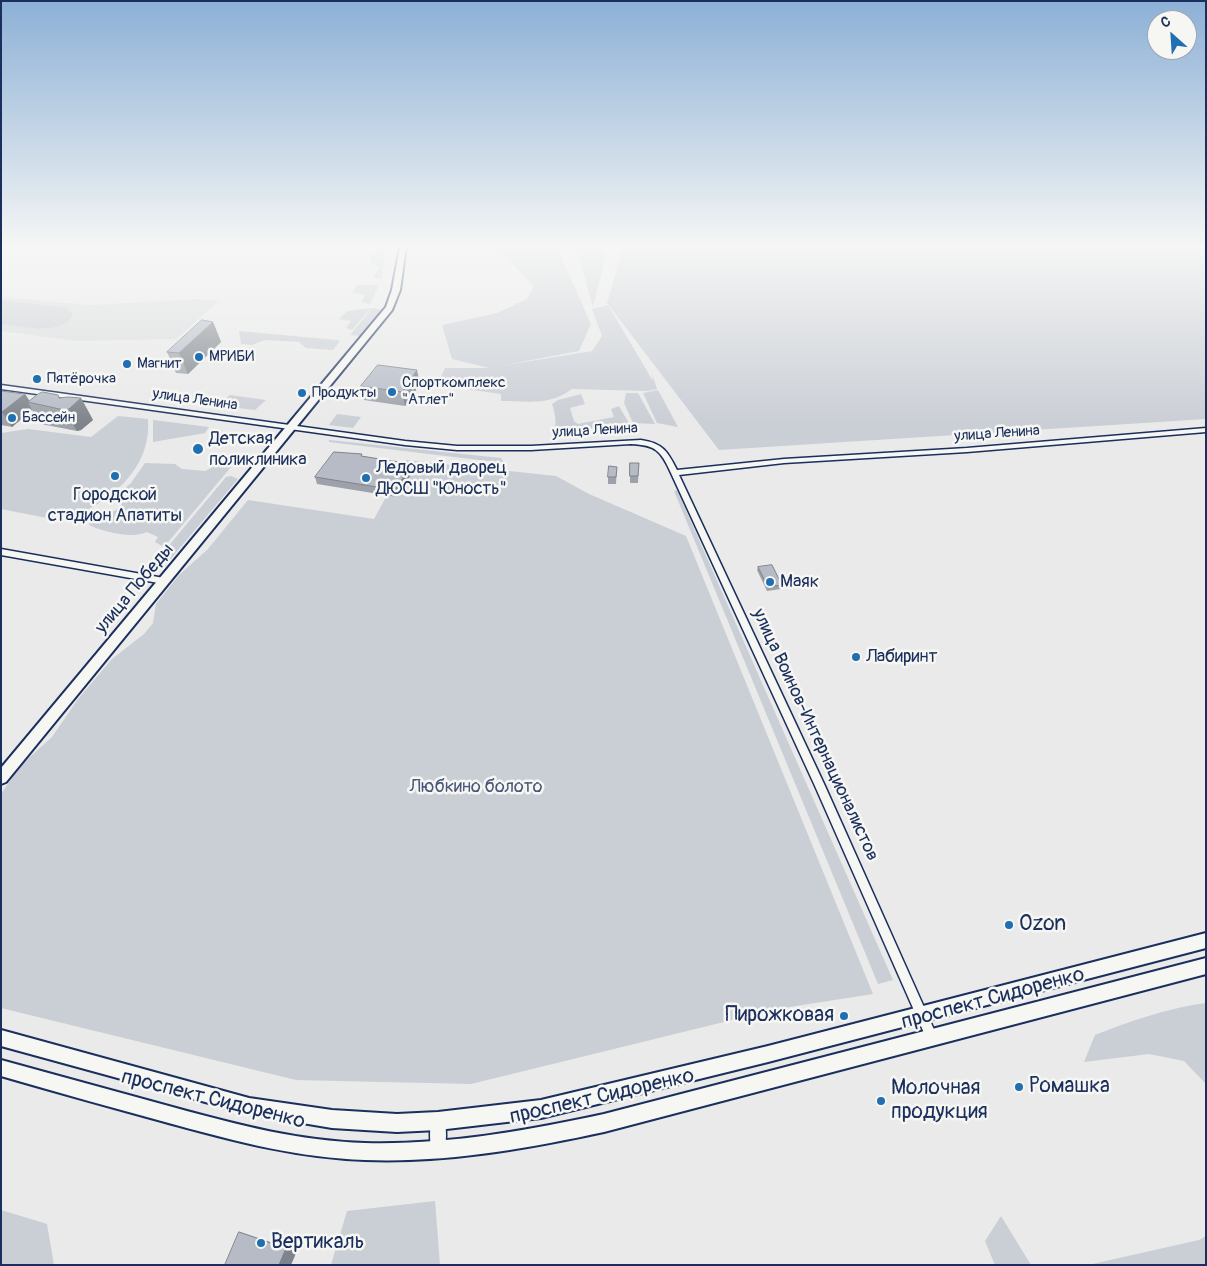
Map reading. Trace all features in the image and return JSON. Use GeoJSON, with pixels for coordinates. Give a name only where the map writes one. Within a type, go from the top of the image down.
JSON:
{"type":"FeatureCollection","features":[{"type":"Feature","properties":{"kind":"main road","name":"улица Победы"},"geometry":{"type":"LineString","coordinates":[[1,778],[389,306]]}},
{"type":"Feature","properties":{"kind":"main road","name":"проспект Сидоренко"},"geometry":{"type":"LineString","coordinates":[[1,1038],[249,1106],[332,1119],[398,1123],[438,1121],[550,1107],[759,1056],[1206,940]]}},
{"type":"Feature","properties":{"kind":"main road","name":"проспект Сидоренко"},"geometry":{"type":"LineString","coordinates":[[1,1068],[239,1134],[283,1143],[353,1150],[438,1149],[513,1140],[594,1125],[1206,966]]}},
{"type":"Feature","properties":{"kind":"street","name":"улица Ленина"},"geometry":{"type":"LineString","coordinates":[[1,387],[289,428],[457,448],[650,443],[662,449],[675,473],[784,461],[967,450],[1206,430]]}},
{"type":"Feature","properties":{"kind":"street","name":"улица Воинов-Интернационалистов"},"geometry":{"type":"LineString","coordinates":[[675,473],[820,786],[932,1038]]}},
{"type":"Feature","properties":{"kind":"street"},"geometry":{"type":"LineString","coordinates":[[1,552],[164,581]]}},
{"type":"Feature","properties":{"kind":"street"},"geometry":{"type":"LineString","coordinates":[[438,1121],[438,1149]]}},
{"type":"Feature","properties":{"kind":"shaded area"},"geometry":{"type":"Polygon","coordinates":[[[1,306],[213,306],[176,339],[77,341],[1,331],[1,306]]]}},
{"type":"Feature","properties":{"kind":"green space"},"geometry":{"type":"Polygon","coordinates":[[[1,306],[51,306],[67,308],[73,314],[61,326],[51,328],[30,328],[1,324],[1,306]]]}},
{"type":"Feature","properties":{"kind":"green space"},"geometry":{"type":"Polygon","coordinates":[[[512,306],[583,306],[591,324],[579,351],[500,366],[592,351],[602,336],[592,309],[609,306],[653,381],[652,373],[657,389],[647,391],[572,389],[555,398],[530,402],[501,401],[501,394],[437,385],[445,368],[489,368],[452,359],[442,325],[497,313],[512,306]]]}},
{"type":"Feature","properties":{"kind":"green space"},"geometry":{"type":"Polygon","coordinates":[[[609,306],[1206,306],[1206,419],[719,450],[609,306]]]}},
{"type":"Feature","properties":{"kind":"green space"},"geometry":{"type":"Polygon","coordinates":[[[371,308],[352,330],[346,328],[351,321],[339,319],[347,311],[371,308]]]}},
{"type":"Feature","properties":{"kind":"green space"},"geometry":{"type":"Polygon","coordinates":[[[372,308],[384,310],[362,336],[350,335],[372,308]]]}},
{"type":"Feature","properties":{"kind":"green space"},"geometry":{"type":"Polygon","coordinates":[[[239,331],[340,341],[333,350],[306,348],[299,342],[265,340],[252,345],[241,344],[239,331]]]}},
{"type":"Feature","properties":{"kind":"green space"},"geometry":{"type":"Polygon","coordinates":[[[658,390],[678,427],[657,423],[643,393],[658,390]]]}},
{"type":"Feature","properties":{"kind":"green space"},"geometry":{"type":"Polygon","coordinates":[[[626,393],[638,393],[655,424],[633,423],[624,403],[626,393]]]}},
{"type":"Feature","properties":{"kind":"green space"},"geometry":{"type":"Polygon","coordinates":[[[581,394],[585,404],[570,408],[574,421],[578,424],[614,417],[611,409],[619,406],[630,425],[595,428],[553,436],[556,420],[552,404],[558,400],[581,394]]]}},
{"type":"Feature","properties":{"kind":"green space"},"geometry":{"type":"Polygon","coordinates":[[[230,395],[266,400],[255,410],[221,406],[222,401],[230,395]]]}},
{"type":"Feature","properties":{"kind":"green space"},"geometry":{"type":"Polygon","coordinates":[[[337,414],[361,417],[353,428],[329,425],[337,414]]]}},
{"type":"Feature","properties":{"kind":"green space"},"geometry":{"type":"Polygon","coordinates":[[[118,416],[148,419],[148,434],[145,449],[132,474],[112,494],[70,520],[1,509],[1,433],[28,429],[91,437],[118,416]]]}},
{"type":"Feature","properties":{"kind":"green space"},"geometry":{"type":"Polygon","coordinates":[[[153,420],[209,427],[205,433],[153,442],[153,420]]]}},
{"type":"Feature","properties":{"kind":"green space"},"geometry":{"type":"Polygon","coordinates":[[[329,440],[501,458],[504,463],[329,442],[329,440]]]}},
{"type":"Feature","properties":{"kind":"green space","name":"Любкино болото"},"geometry":{"type":"Polygon","coordinates":[[[406,460],[556,476],[589,494],[686,536],[873,994],[777,1009],[471,1084],[296,1080],[1,1008],[1,794],[20,766],[52,737],[78,699],[112,659],[144,634],[153,623],[156,604],[179,575],[207,550],[248,500],[374,519],[406,460]]]}},
{"type":"Feature","properties":{"kind":"green space"},"geometry":{"type":"Polygon","coordinates":[[[145,463],[175,464],[182,469],[205,471],[215,466],[231,467],[164,547],[155,542],[158,537],[147,532],[126,535],[110,532],[89,525],[90,519],[85,517],[101,510],[115,511],[123,501],[114,498],[131,483],[145,463]]]}},
{"type":"Feature","properties":{"kind":"green space"},"geometry":{"type":"Polygon","coordinates":[[[231,476],[238,479],[168,562],[161,555],[226,477],[231,476]]]}},
{"type":"Feature","properties":{"kind":"green space"},"geometry":{"type":"Polygon","coordinates":[[[677,490],[893,980],[878,984],[674,491],[677,490]]]}},
{"type":"Feature","properties":{"kind":"green space"},"geometry":{"type":"Polygon","coordinates":[[[1206,1003],[1206,1084],[1184,1061],[1149,1054],[1084,1062],[1095,1035],[1149,1016],[1177,1008],[1206,1003]]]}},
{"type":"Feature","properties":{"kind":"green space"},"geometry":{"type":"Polygon","coordinates":[[[435,1201],[440,1265],[331,1265],[347,1211],[435,1201]]]}},
{"type":"Feature","properties":{"kind":"green space"},"geometry":{"type":"Polygon","coordinates":[[[1,1210],[47,1224],[54,1265],[1,1265],[1,1210]]]}},
{"type":"Feature","properties":{"kind":"green space"},"geometry":{"type":"Polygon","coordinates":[[[1001,1216],[1031,1265],[995,1265],[985,1241],[1001,1216]]]}},
{"type":"Feature","properties":{"kind":"green space"},"geometry":{"type":"Polygon","coordinates":[[[1206,1236],[1206,1265],[1088,1265],[1199,1240],[1206,1236]]]}},
{"type":"Feature","properties":{"kind":"building"},"geometry":{"type":"Polygon","coordinates":[[[202,320],[213,322],[179,353],[167,352],[202,320]]]}},
{"type":"Feature","properties":{"kind":"building"},"geometry":{"type":"Polygon","coordinates":[[[378,365],[417,370],[402,392],[361,386],[378,365]]]}},
{"type":"Feature","properties":{"kind":"building"},"geometry":{"type":"Polygon","coordinates":[[[1,391],[25,394],[1,412],[1,391]]]}},
{"type":"Feature","properties":{"kind":"building"},"geometry":{"type":"Polygon","coordinates":[[[43,392],[58,395],[59,398],[81,398],[69,409],[64,410],[28,402],[43,392]]]}},
{"type":"Feature","properties":{"kind":"building","name":"Ледовый дворец ДЮСШ \"Юность\""},"geometry":{"type":"Polygon","coordinates":[[[334,452],[362,454],[361,456],[412,464],[395,490],[315,477],[334,452]]]}},
{"type":"Feature","properties":{"kind":"building"},"geometry":{"type":"Polygon","coordinates":[[[630,463],[639,463],[638,476],[630,476],[630,463]]]}},
{"type":"Feature","properties":{"kind":"building"},"geometry":{"type":"Polygon","coordinates":[[[609,466],[617,467],[616,477],[608,477],[609,466]]]}},
{"type":"Feature","properties":{"kind":"building","name":"Маяк"},"geometry":{"type":"Polygon","coordinates":[[[772,565],[782,585],[768,587],[758,567],[772,565]]]}},
{"type":"Feature","properties":{"kind":"building","name":"Вертикаль"},"geometry":{"type":"Polygon","coordinates":[[[239,1232],[286,1248],[279,1265],[225,1265],[239,1232]]]}},
{"type":"Feature","properties":{"kind":"place","name":"МРИБИ"},"geometry":{"type":"Point","coordinates":[199,357]}},
{"type":"Feature","properties":{"kind":"place","name":"Магнит"},"geometry":{"type":"Point","coordinates":[127,364]}},
{"type":"Feature","properties":{"kind":"place","name":"Пятёрочка"},"geometry":{"type":"Point","coordinates":[37,379]}},
{"type":"Feature","properties":{"kind":"place","name":"Спорткомплекс \"Атлет\""},"geometry":{"type":"Point","coordinates":[392,392]}},
{"type":"Feature","properties":{"kind":"place","name":"Продукты"},"geometry":{"type":"Point","coordinates":[302,393]}},
{"type":"Feature","properties":{"kind":"place","name":"Бассейн"},"geometry":{"type":"Point","coordinates":[12,418]}},
{"type":"Feature","properties":{"kind":"place","name":"Детская поликлиника"},"geometry":{"type":"Point","coordinates":[198,449]}},
{"type":"Feature","properties":{"kind":"place","name":"Городской стадион Апатиты"},"geometry":{"type":"Point","coordinates":[115,476]}},
{"type":"Feature","properties":{"kind":"place","name":"Ледовый дворец ДЮСШ \"Юность\""},"geometry":{"type":"Point","coordinates":[366,478]}},
{"type":"Feature","properties":{"kind":"place","name":"Маяк"},"geometry":{"type":"Point","coordinates":[770,582]}},
{"type":"Feature","properties":{"kind":"place","name":"Лабиринт"},"geometry":{"type":"Point","coordinates":[856,657]}},
{"type":"Feature","properties":{"kind":"place","name":"Ozon"},"geometry":{"type":"Point","coordinates":[1009,925]}},
{"type":"Feature","properties":{"kind":"place","name":"Пирожковая"},"geometry":{"type":"Point","coordinates":[844,1016]}},
{"type":"Feature","properties":{"kind":"place","name":"Ромашка"},"geometry":{"type":"Point","coordinates":[1019,1087]}},
{"type":"Feature","properties":{"kind":"place","name":"Молочная продукция"},"geometry":{"type":"Point","coordinates":[881,1101]}},
{"type":"Feature","properties":{"kind":"place","name":"Вертикаль"},"geometry":{"type":"Point","coordinates":[261,1243]}}]}
